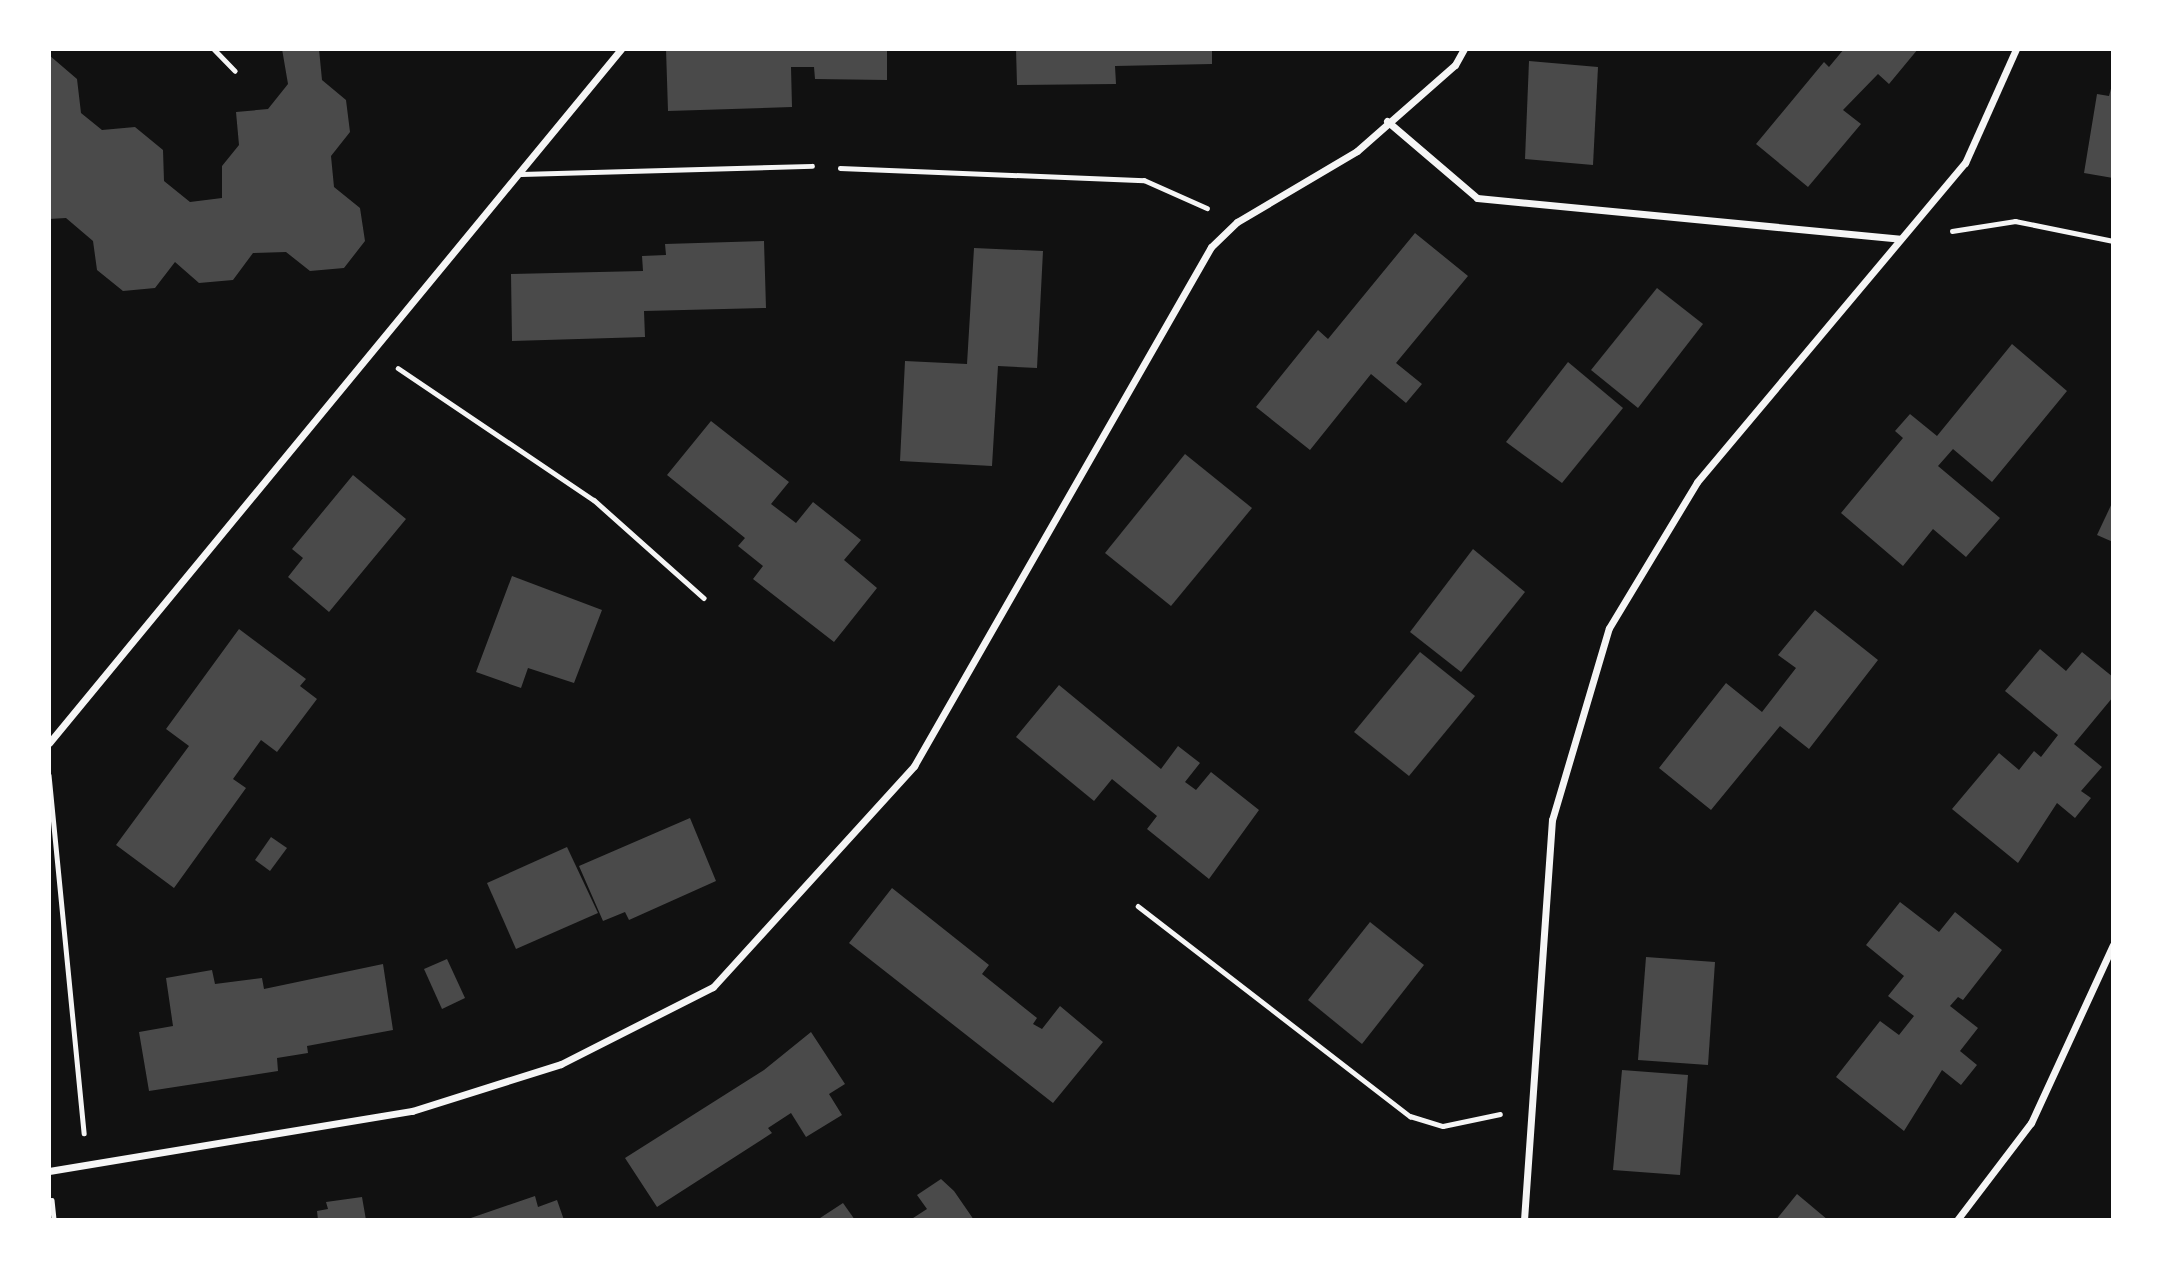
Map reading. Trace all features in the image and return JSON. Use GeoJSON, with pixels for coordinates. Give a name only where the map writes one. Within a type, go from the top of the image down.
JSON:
{"type":"FeatureCollection","features":[{"type":"Feature","properties":{"kind":"street"},"geometry":{"type":"LineString","coordinates":[[49,743],[372,350],[522,174],[621,49]]}},
{"type":"Feature","properties":{"kind":"street"},"geometry":{"type":"LineString","coordinates":[[49,1171],[412,1111],[561,1063],[713,987],[914,766],[1211,247],[1237,222],[1357,150],[1387,121],[1455,65],[1464,49]]}},
{"type":"Feature","properties":{"kind":"street"},"geometry":{"type":"LineString","coordinates":[[1524,1220],[1552,820],[1609,628],[1697,482],[1965,163],[2016,49]]}},
{"type":"Feature","properties":{"kind":"street"},"geometry":{"type":"LineString","coordinates":[[1387,121],[1477,198],[1900,239]]}},
{"type":"Feature","properties":{"kind":"street"},"geometry":{"type":"LineString","coordinates":[[1957,1220],[2031,1123],[2113,945]]}},
{"type":"Feature","properties":{"kind":"lane"},"geometry":{"type":"LineString","coordinates":[[522,174],[812,166]]}},
{"type":"Feature","properties":{"kind":"path"},"geometry":{"type":"LineString","coordinates":[[214,49],[235,71]]}},
{"type":"Feature","properties":{"kind":"path"},"geometry":{"type":"LineString","coordinates":[[812,166],[1144,180],[1237,222]]}},
{"type":"Feature","properties":{"kind":"path"},"geometry":{"type":"LineString","coordinates":[[1900,239],[2015,221],[2113,241]]}},
{"type":"Feature","properties":{"kind":"path"},"geometry":{"type":"LineString","coordinates":[[372,350],[594,500],[704,598]]}},
{"type":"Feature","properties":{"kind":"path"},"geometry":{"type":"LineString","coordinates":[[49,775],[88,1165]]}},
{"type":"Feature","properties":{"kind":"path"},"geometry":{"type":"LineString","coordinates":[[1138,906],[1410,1116],[1443,1126],[1475,1115]]}},
{"type":"Feature","properties":{"kind":"building"},"geometry":{"type":"Polygon","coordinates":[[[282,49],[319,49],[322,80],[346,100],[350,132],[331,156],[334,187],[360,208],[365,241],[344,268],[310,271],[286,252],[253,253],[233,280],[199,283],[175,262],[155,288],[123,291],[97,270],[93,241],[66,218],[49,219],[49,55],[77,79],[81,113],[102,130],[135,127],[163,150],[164,181],[190,202],[222,198],[222,166],[239,145],[236,112],[268,109],[288,84],[282,49]]]}},
{"type":"Feature","properties":{"kind":"building"},"geometry":{"type":"Polygon","coordinates":[[[666,49],[887,49],[887,80],[815,79],[814,67],[791,67],[792,107],[668,111],[666,49]]]}},
{"type":"Feature","properties":{"kind":"building"},"geometry":{"type":"Polygon","coordinates":[[[1016,49],[1212,49],[1212,64],[1115,66],[1116,84],[1017,85],[1016,49]]]}},
{"type":"Feature","properties":{"kind":"building"},"geometry":{"type":"Polygon","coordinates":[[[1844,49],[1918,49],[1889,84],[1878,74],[1843,110],[1861,124],[1808,187],[1756,144],[1824,62],[1829,67],[1844,49]]]}},
{"type":"Feature","properties":{"kind":"building"},"geometry":{"type":"Polygon","coordinates":[[[1529,61],[1598,67],[1593,165],[1525,159],[1529,61]]]}},
{"type":"Feature","properties":{"kind":"building"},"geometry":{"type":"Polygon","coordinates":[[[2113,81],[2113,178],[2084,173],[2097,94],[2109,96],[2113,81]]]}},
{"type":"Feature","properties":{"kind":"building"},"geometry":{"type":"Polygon","coordinates":[[[1415,233],[1468,276],[1396,363],[1422,384],[1406,403],[1371,374],[1310,450],[1256,407],[1318,330],[1328,339],[1415,233]]]}},
{"type":"Feature","properties":{"kind":"building"},"geometry":{"type":"Polygon","coordinates":[[[764,241],[766,308],[644,311],[645,337],[512,341],[511,274],[643,271],[642,256],[666,255],[665,244],[764,241]]]}},
{"type":"Feature","properties":{"kind":"building"},"geometry":{"type":"Polygon","coordinates":[[[974,248],[1043,251],[1037,368],[998,366],[992,466],[900,461],[905,361],[967,364],[974,248]]]}},
{"type":"Feature","properties":{"kind":"building"},"geometry":{"type":"Polygon","coordinates":[[[1657,288],[1703,324],[1638,408],[1591,370],[1657,288]]]}},
{"type":"Feature","properties":{"kind":"building"},"geometry":{"type":"Polygon","coordinates":[[[2012,344],[2067,391],[1992,482],[1953,449],[1938,466],[2000,518],[1966,557],[1933,529],[1903,566],[1841,513],[1903,438],[1895,431],[1910,414],[1937,436],[2012,344]]]}},
{"type":"Feature","properties":{"kind":"building"},"geometry":{"type":"Polygon","coordinates":[[[1568,362],[1623,408],[1562,483],[1506,442],[1568,362]]]}},
{"type":"Feature","properties":{"kind":"building"},"geometry":{"type":"Polygon","coordinates":[[[711,421],[789,482],[771,504],[796,523],[813,502],[861,540],[844,560],[877,588],[834,642],[753,579],[763,566],[738,546],[745,538],[667,475],[711,421]]]}},
{"type":"Feature","properties":{"kind":"building"},"geometry":{"type":"Polygon","coordinates":[[[1185,454],[1252,508],[1171,606],[1105,553],[1185,454]]]}},
{"type":"Feature","properties":{"kind":"building"},"geometry":{"type":"Polygon","coordinates":[[[353,475],[406,519],[329,612],[288,577],[303,558],[292,549],[353,475]]]}},
{"type":"Feature","properties":{"kind":"building"},"geometry":{"type":"Polygon","coordinates":[[[2113,501],[2113,542],[2097,535],[2113,501]]]}},
{"type":"Feature","properties":{"kind":"building"},"geometry":{"type":"Polygon","coordinates":[[[1473,549],[1525,592],[1461,672],[1410,632],[1473,549]]]}},
{"type":"Feature","properties":{"kind":"building"},"geometry":{"type":"Polygon","coordinates":[[[512,576],[602,610],[574,683],[528,668],[521,688],[476,672],[512,576]]]}},
{"type":"Feature","properties":{"kind":"building"},"geometry":{"type":"Polygon","coordinates":[[[1815,610],[1878,660],[1809,749],[1780,726],[1711,810],[1659,768],[1726,683],[1762,712],[1796,668],[1778,655],[1815,610]]]}},
{"type":"Feature","properties":{"kind":"building"},"geometry":{"type":"Polygon","coordinates":[[[239,629],[306,679],[300,686],[317,699],[277,752],[261,740],[233,779],[246,788],[174,888],[116,845],[189,746],[166,729],[239,629]]]}},
{"type":"Feature","properties":{"kind":"building"},"geometry":{"type":"Polygon","coordinates":[[[2040,649],[2066,671],[2082,652],[2113,677],[2113,697],[2074,744],[2102,767],[2081,791],[2091,798],[2075,818],[2057,803],[2018,863],[1952,809],[1999,753],[2019,770],[2034,751],[2041,757],[2058,735],[2005,691],[2040,649]]]}},
{"type":"Feature","properties":{"kind":"building"},"geometry":{"type":"Polygon","coordinates":[[[1420,652],[1475,696],[1409,776],[1354,732],[1420,652]]]}},
{"type":"Feature","properties":{"kind":"building"},"geometry":{"type":"Polygon","coordinates":[[[1059,685],[1161,769],[1178,746],[1200,763],[1185,782],[1196,790],[1211,772],[1259,810],[1209,879],[1147,829],[1157,816],[1112,779],[1094,801],[1016,737],[1059,685]]]}},
{"type":"Feature","properties":{"kind":"building"},"geometry":{"type":"Polygon","coordinates":[[[690,818],[716,881],[629,920],[625,912],[603,921],[579,866],[690,818]]]}},
{"type":"Feature","properties":{"kind":"building"},"geometry":{"type":"Polygon","coordinates":[[[271,837],[287,848],[270,871],[255,860],[271,837]]]}},
{"type":"Feature","properties":{"kind":"building"},"geometry":{"type":"Polygon","coordinates":[[[567,847],[598,913],[516,949],[487,883],[567,847]]]}},
{"type":"Feature","properties":{"kind":"building"},"geometry":{"type":"Polygon","coordinates":[[[892,888],[989,965],[982,974],[1037,1018],[1033,1024],[1042,1029],[1060,1006],[1103,1042],[1053,1103],[849,943],[892,888]]]}},
{"type":"Feature","properties":{"kind":"building"},"geometry":{"type":"Polygon","coordinates":[[[1900,902],[1939,932],[1955,912],[2002,950],[1963,1000],[1958,997],[1950,1006],[1978,1028],[1960,1051],[1977,1065],[1961,1085],[1942,1070],[1904,1131],[1836,1077],[1880,1021],[1899,1035],[1914,1016],[1888,996],[1904,976],[1866,945],[1900,902]]]}},
{"type":"Feature","properties":{"kind":"building"},"geometry":{"type":"Polygon","coordinates":[[[1370,922],[1424,965],[1362,1044],[1308,1000],[1370,922]]]}},
{"type":"Feature","properties":{"kind":"building"},"geometry":{"type":"Polygon","coordinates":[[[1646,957],[1715,962],[1708,1065],[1638,1060],[1646,957]]]}},
{"type":"Feature","properties":{"kind":"building"},"geometry":{"type":"Polygon","coordinates":[[[447,959],[465,998],[442,1009],[424,969],[447,959]]]}},
{"type":"Feature","properties":{"kind":"building"},"geometry":{"type":"Polygon","coordinates":[[[383,964],[393,1030],[307,1046],[308,1053],[277,1058],[278,1071],[149,1091],[139,1032],[173,1026],[166,978],[212,970],[215,984],[262,978],[264,989],[383,964]]]}},
{"type":"Feature","properties":{"kind":"building"},"geometry":{"type":"Polygon","coordinates":[[[811,1032],[845,1084],[829,1094],[842,1115],[806,1137],[791,1113],[768,1128],[772,1133],[657,1207],[625,1158],[764,1070],[811,1032]]]}},
{"type":"Feature","properties":{"kind":"building"},"geometry":{"type":"Polygon","coordinates":[[[1622,1070],[1688,1075],[1680,1175],[1613,1170],[1622,1070]]]}},
{"type":"Feature","properties":{"kind":"building"},"geometry":{"type":"Polygon","coordinates":[[[941,1179],[954,1191],[974,1220],[910,1220],[927,1209],[917,1195],[941,1179]]]}},
{"type":"Feature","properties":{"kind":"building"},"geometry":{"type":"Polygon","coordinates":[[[1797,1194],[1828,1220],[1776,1220],[1797,1194]]]}},
{"type":"Feature","properties":{"kind":"building"},"geometry":{"type":"Polygon","coordinates":[[[535,1196],[538,1207],[557,1200],[564,1220],[465,1220],[535,1196]]]}},
{"type":"Feature","properties":{"kind":"building"},"geometry":{"type":"Polygon","coordinates":[[[362,1197],[366,1220],[318,1220],[317,1211],[328,1209],[326,1202],[362,1197]]]}},
{"type":"Feature","properties":{"kind":"building"},"geometry":{"type":"Polygon","coordinates":[[[843,1203],[855,1220],[817,1220],[843,1203]]]}}]}
